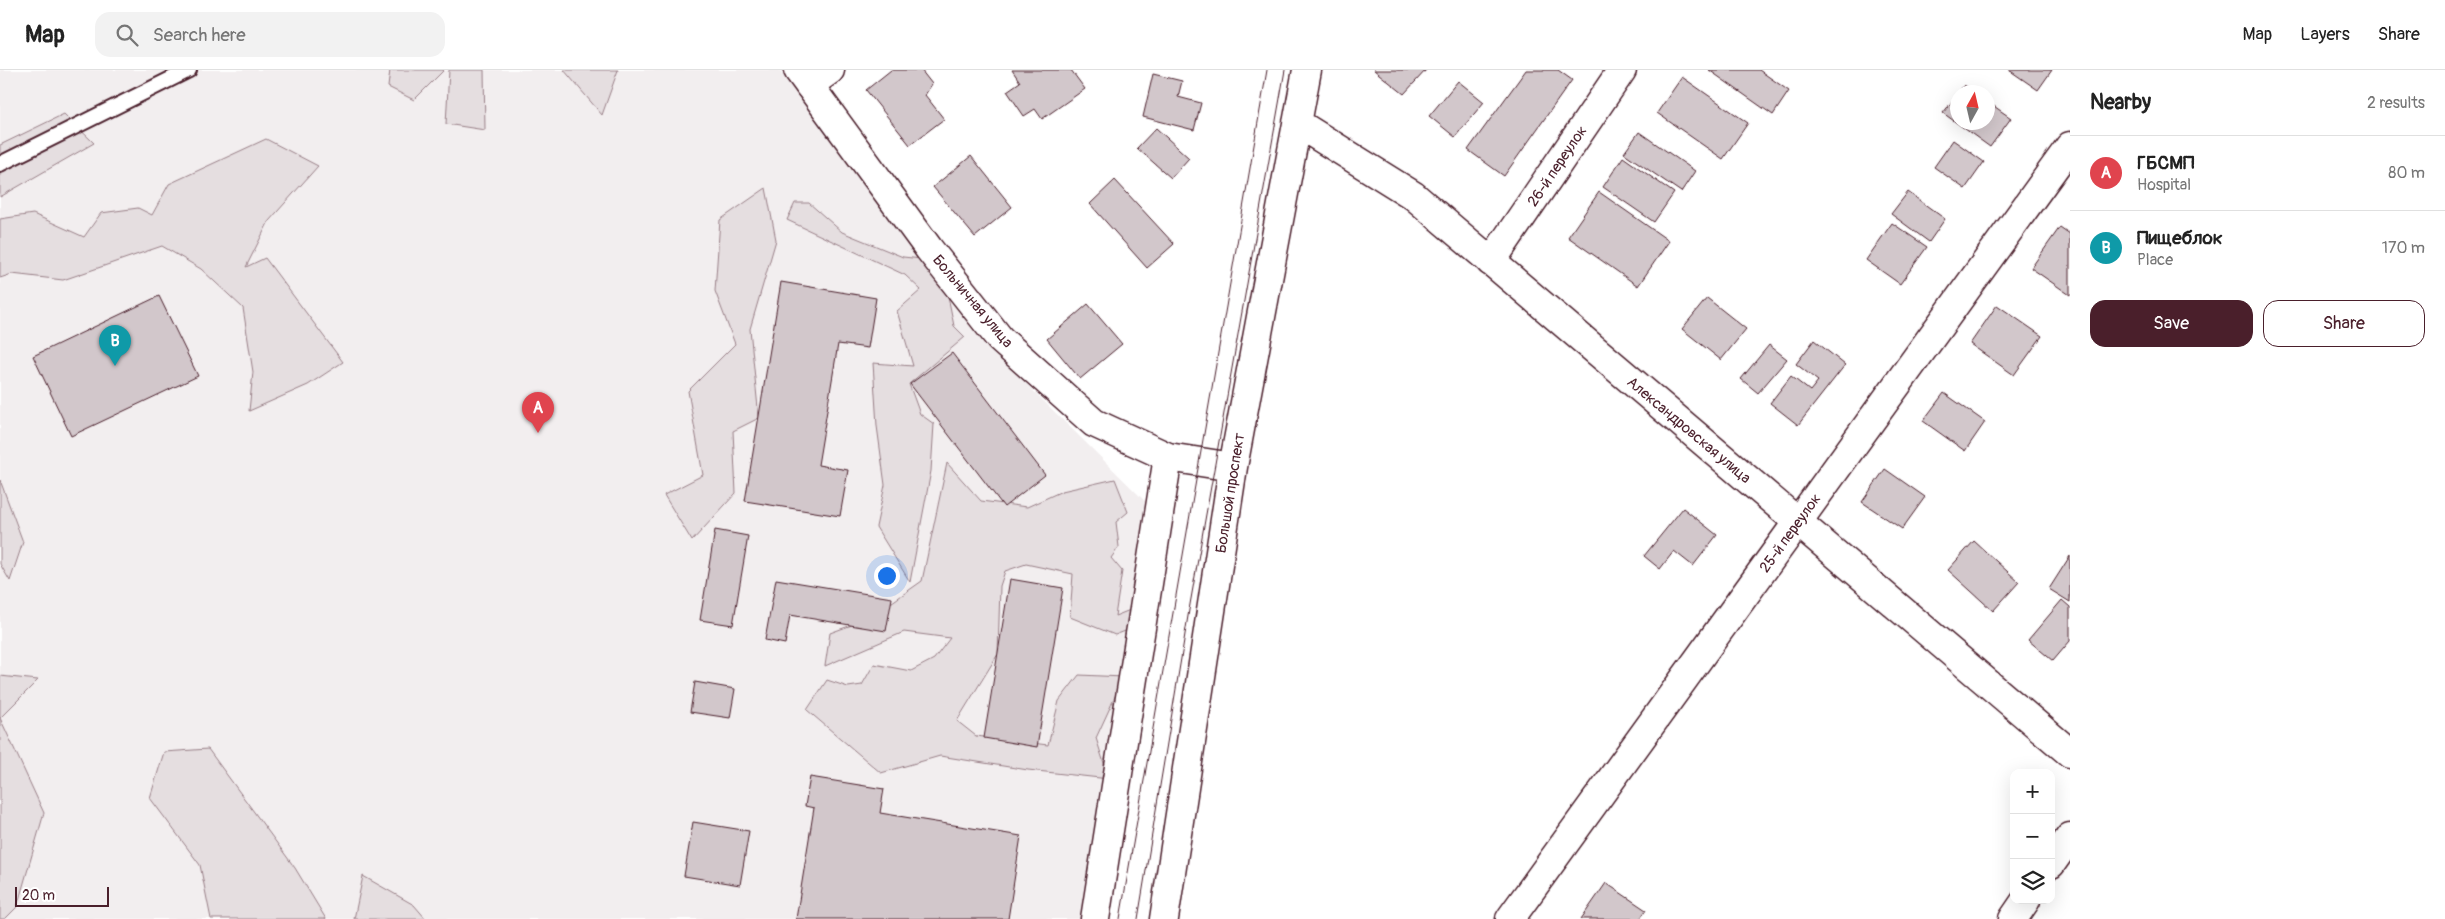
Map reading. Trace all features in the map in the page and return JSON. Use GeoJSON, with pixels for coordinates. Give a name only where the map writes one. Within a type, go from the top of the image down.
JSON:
{"type":"FeatureCollection","features":[{"type":"Feature","properties":{"kind":"street","name":"Большой проспект"},"geometry":{"type":"LineString","coordinates":[[1164,919],[1233,467],[1307,70]]}},
{"type":"Feature","properties":{"kind":"street","name":"26-й переулок"},"geometry":{"type":"LineString","coordinates":[[1491,262],[1622,70]]}},
{"type":"Feature","properties":{"kind":"street","name":"Больничная улица"},"geometry":{"type":"LineString","coordinates":[[812,75],[929,249],[1000,339],[1094,423],[1168,457],[1233,467]]}},
{"type":"Feature","properties":{"kind":"street","name":"Александровская улица"},"geometry":{"type":"LineString","coordinates":[[1297,123],[1414,196],[2070,753]]}},
{"type":"Feature","properties":{"kind":"street","name":"25-й переулок"},"geometry":{"type":"LineString","coordinates":[[1510,919],[2070,146]]}},
{"type":"Feature","properties":{"kind":"street"},"geometry":{"type":"LineString","coordinates":[[1095,919],[1168,457]]}},
{"type":"Feature","properties":{"kind":"street"},"geometry":{"type":"LineString","coordinates":[[2055,859],[2070,837]]}},
{"type":"Feature","properties":{"kind":"street"},"geometry":{"type":"LineString","coordinates":[[2013,919],[2023,904]]}},
{"type":"Feature","properties":{"kind":"lane"},"geometry":{"type":"LineString","coordinates":[[0,164],[189,70]]}},
{"type":"Feature","properties":{"kind":"shaded area"},"geometry":{"type":"Polygon","coordinates":[[[0,70],[779,70],[996,354],[1156,512],[1092,919],[0,919],[0,70]]]}},
{"type":"Feature","properties":{"kind":"shaded area"},"geometry":{"type":"Polygon","coordinates":[[[390,70],[444,70],[414,100],[388,87],[390,70]]]}},
{"type":"Feature","properties":{"kind":"shaded area"},"geometry":{"type":"Polygon","coordinates":[[[449,70],[484,70],[485,130],[446,124],[449,70]]]}},
{"type":"Feature","properties":{"kind":"shaded area"},"geometry":{"type":"Polygon","coordinates":[[[564,70],[618,70],[602,115],[564,70]]]}},
{"type":"Feature","properties":{"kind":"shaded area"},"geometry":{"type":"Polygon","coordinates":[[[64,114],[94,143],[0,197],[0,145],[64,114]]]}},
{"type":"Feature","properties":{"kind":"shaded area"},"geometry":{"type":"Polygon","coordinates":[[[266,139],[318,166],[269,221],[246,267],[265,258],[343,362],[308,385],[249,411],[253,372],[243,308],[201,269],[162,246],[63,280],[12,274],[0,278],[0,219],[33,214],[84,237],[101,213],[138,208],[152,215],[169,184],[266,139]]]}},
{"type":"Feature","properties":{"kind":"shaded area"},"geometry":{"type":"Polygon","coordinates":[[[766,188],[776,240],[750,329],[759,418],[733,431],[736,493],[692,541],[664,495],[703,475],[688,391],[735,344],[715,291],[720,220],[766,188]]]}},
{"type":"Feature","properties":{"kind":"shaded area"},"geometry":{"type":"Polygon","coordinates":[[[795,203],[809,203],[842,232],[903,257],[941,261],[954,326],[965,337],[909,384],[920,414],[934,424],[931,471],[910,582],[876,527],[885,485],[877,426],[873,363],[913,366],[897,311],[921,290],[905,275],[787,220],[795,203]]]}},
{"type":"Feature","properties":{"kind":"shaded area"},"geometry":{"type":"Polygon","coordinates":[[[947,463],[981,501],[1027,507],[1062,491],[1115,479],[1128,512],[1116,522],[1119,547],[1111,558],[1122,571],[1115,616],[1135,608],[1128,630],[1115,635],[1070,617],[1073,574],[1026,564],[1005,571],[1000,586],[998,654],[957,721],[976,736],[1048,745],[1059,701],[1079,675],[1124,677],[1096,738],[1109,779],[1028,770],[940,756],[881,773],[807,710],[827,680],[848,687],[862,685],[874,664],[911,671],[934,659],[950,638],[904,632],[825,666],[830,633],[868,619],[922,581],[947,463]]]}},
{"type":"Feature","properties":{"kind":"shaded area"},"geometry":{"type":"Polygon","coordinates":[[[0,480],[23,542],[10,581],[0,564],[0,480]]]}},
{"type":"Feature","properties":{"kind":"shaded area"},"geometry":{"type":"Polygon","coordinates":[[[0,676],[38,680],[0,718],[0,676]]]}},
{"type":"Feature","properties":{"kind":"shaded area"},"geometry":{"type":"Polygon","coordinates":[[[0,718],[44,813],[17,907],[5,919],[0,919],[0,718]]]}},
{"type":"Feature","properties":{"kind":"shaded area"},"geometry":{"type":"Polygon","coordinates":[[[208,749],[295,868],[326,919],[211,919],[200,865],[150,798],[164,752],[208,749]]]}},
{"type":"Feature","properties":{"kind":"shaded area"},"geometry":{"type":"Polygon","coordinates":[[[363,876],[414,905],[426,919],[354,919],[363,876]]]}},
{"type":"Feature","properties":{"kind":"building"},"geometry":{"type":"Polygon","coordinates":[[[891,70],[921,70],[932,84],[925,95],[944,119],[910,145],[866,90],[891,70]]]}},
{"type":"Feature","properties":{"kind":"building"},"geometry":{"type":"Polygon","coordinates":[[[1012,70],[1071,70],[1085,89],[1042,119],[1035,109],[1024,116],[1007,91],[1020,82],[1012,70]]]}},
{"type":"Feature","properties":{"kind":"building"},"geometry":{"type":"Polygon","coordinates":[[[1374,70],[1426,70],[1404,94],[1374,70]]]}},
{"type":"Feature","properties":{"kind":"building"},"geometry":{"type":"Polygon","coordinates":[[[1526,70],[1558,70],[1572,80],[1504,176],[1468,150],[1526,70]]]}},
{"type":"Feature","properties":{"kind":"building"},"geometry":{"type":"Polygon","coordinates":[[[1709,70],[1759,70],[1789,91],[1773,115],[1709,70]]]}},
{"type":"Feature","properties":{"kind":"building"},"geometry":{"type":"Polygon","coordinates":[[[2009,70],[2052,70],[2038,90],[2009,70]]]}},
{"type":"Feature","properties":{"kind":"building"},"geometry":{"type":"Polygon","coordinates":[[[1153,74],[1182,81],[1178,97],[1201,103],[1194,130],[1143,117],[1153,74]]]}},
{"type":"Feature","properties":{"kind":"building"},"geometry":{"type":"Polygon","coordinates":[[[1682,77],[1748,123],[1723,159],[1657,113],[1682,77]]]}},
{"type":"Feature","properties":{"kind":"building"},"geometry":{"type":"Polygon","coordinates":[[[1458,81],[1484,102],[1455,137],[1429,116],[1458,81]]]}},
{"type":"Feature","properties":{"kind":"building"},"geometry":{"type":"Polygon","coordinates":[[[1950,104],[1950,118],[1943,113],[1950,104]]]}},
{"type":"Feature","properties":{"kind":"building"},"geometry":{"type":"Polygon","coordinates":[[[1995,107],[2011,118],[1990,147],[1966,130],[1995,130],[1995,107]]]}},
{"type":"Feature","properties":{"kind":"building"},"geometry":{"type":"Polygon","coordinates":[[[1156,128],[1189,158],[1171,178],[1137,148],[1156,128]]]}},
{"type":"Feature","properties":{"kind":"building"},"geometry":{"type":"Polygon","coordinates":[[[1639,132],[1695,171],[1681,192],[1624,153],[1639,132]]]}},
{"type":"Feature","properties":{"kind":"building"},"geometry":{"type":"Polygon","coordinates":[[[1953,140],[1984,162],[1965,189],[1934,167],[1953,140]]]}},
{"type":"Feature","properties":{"kind":"building"},"geometry":{"type":"Polygon","coordinates":[[[971,156],[1012,207],[975,237],[933,187],[971,156]]]}},
{"type":"Feature","properties":{"kind":"building"},"geometry":{"type":"Polygon","coordinates":[[[1623,157],[1674,193],[1654,222],[1603,187],[1623,157]]]}},
{"type":"Feature","properties":{"kind":"building"},"geometry":{"type":"Polygon","coordinates":[[[1115,180],[1174,244],[1147,268],[1090,204],[1115,180]]]}},
{"type":"Feature","properties":{"kind":"building"},"geometry":{"type":"Polygon","coordinates":[[[1599,192],[1669,241],[1638,286],[1568,237],[1599,192]]]}},
{"type":"Feature","properties":{"kind":"building"},"geometry":{"type":"Polygon","coordinates":[[[1908,192],[1945,219],[1929,242],[1891,214],[1908,192]]]}},
{"type":"Feature","properties":{"kind":"building"},"geometry":{"type":"Polygon","coordinates":[[[1892,223],[1927,247],[1900,284],[1866,260],[1892,223]]]}},
{"type":"Feature","properties":{"kind":"building"},"geometry":{"type":"Polygon","coordinates":[[[2060,227],[2070,234],[2070,295],[2031,268],[2060,227]]]}},
{"type":"Feature","properties":{"kind":"building"},"geometry":{"type":"Polygon","coordinates":[[[781,282],[876,298],[868,348],[838,344],[818,465],[848,470],[840,516],[745,501],[781,282]]]}},
{"type":"Feature","properties":{"kind":"building"},"geometry":{"type":"Polygon","coordinates":[[[159,296],[198,376],[71,436],[33,356],[159,296]]]}},
{"type":"Feature","properties":{"kind":"building"},"geometry":{"type":"Polygon","coordinates":[[[1707,298],[1746,329],[1721,360],[1682,329],[1707,298]]]}},
{"type":"Feature","properties":{"kind":"building"},"geometry":{"type":"Polygon","coordinates":[[[1088,304],[1122,344],[1080,379],[1047,339],[1088,304]]]}},
{"type":"Feature","properties":{"kind":"building"},"geometry":{"type":"Polygon","coordinates":[[[1997,305],[2042,336],[2014,375],[1970,344],[1997,305]]]}},
{"type":"Feature","properties":{"kind":"building"},"geometry":{"type":"Polygon","coordinates":[[[1814,340],[1845,365],[1798,425],[1770,403],[1791,376],[1810,391],[1818,381],[1796,364],[1814,340]]]}},
{"type":"Feature","properties":{"kind":"building"},"geometry":{"type":"Polygon","coordinates":[[[1769,345],[1787,359],[1758,393],[1741,379],[1769,345]]]}},
{"type":"Feature","properties":{"kind":"building"},"geometry":{"type":"Polygon","coordinates":[[[952,353],[1045,475],[1004,507],[910,384],[952,353]]]}},
{"type":"Feature","properties":{"kind":"building"},"geometry":{"type":"Polygon","coordinates":[[[1944,393],[1985,422],[1965,451],[1923,421],[1944,393]]]}},
{"type":"Feature","properties":{"kind":"building"},"geometry":{"type":"Polygon","coordinates":[[[1885,469],[1925,497],[1902,529],[1862,502],[1885,469]]]}},
{"type":"Feature","properties":{"kind":"building"},"geometry":{"type":"Polygon","coordinates":[[[1683,508],[1717,535],[1693,566],[1674,551],[1660,569],[1644,556],[1683,508]]]}},
{"type":"Feature","properties":{"kind":"building"},"geometry":{"type":"Polygon","coordinates":[[[715,530],[748,536],[733,625],[700,620],[715,530]]]}},
{"type":"Feature","properties":{"kind":"building"},"geometry":{"type":"Polygon","coordinates":[[[1974,541],[2019,582],[1993,611],[1948,570],[1974,541]]]}},
{"type":"Feature","properties":{"kind":"building"},"geometry":{"type":"Polygon","coordinates":[[[2070,556],[2070,602],[2049,589],[2070,556]]]}},
{"type":"Feature","properties":{"kind":"building"},"geometry":{"type":"Polygon","coordinates":[[[776,579],[892,598],[886,631],[790,615],[785,644],[765,640],[776,579]]]}},
{"type":"Feature","properties":{"kind":"building"},"geometry":{"type":"Polygon","coordinates":[[[1010,579],[1063,588],[1037,747],[984,738],[1010,579]]]}},
{"type":"Feature","properties":{"kind":"building"},"geometry":{"type":"Polygon","coordinates":[[[2062,600],[2070,607],[2070,641],[2053,661],[2028,640],[2062,600]]]}},
{"type":"Feature","properties":{"kind":"building"},"geometry":{"type":"Polygon","coordinates":[[[695,682],[735,689],[730,718],[690,712],[695,682]]]}},
{"type":"Feature","properties":{"kind":"building"},"geometry":{"type":"Polygon","coordinates":[[[810,777],[884,789],[880,813],[1021,836],[1008,919],[796,919],[814,808],[805,806],[810,777]]]}},
{"type":"Feature","properties":{"kind":"building"},"geometry":{"type":"Polygon","coordinates":[[[693,822],[749,831],[740,885],[684,876],[693,822]]]}},
{"type":"Feature","properties":{"kind":"building"},"geometry":{"type":"Polygon","coordinates":[[[1606,883],[1646,910],[1640,919],[1581,919],[1606,883]]]}},
{"type":"Feature","properties":{"kind":"tram line"},"geometry":{"type":"LineString","coordinates":[[1120,919],[1267,70]]}},
{"type":"Feature","properties":{"kind":"tram line"},"geometry":{"type":"LineString","coordinates":[[1138,919],[1189,610],[1285,70]]}},
{"type":"Feature","properties":{"kind":"place","name":"Пищеблок"},"geometry":{"type":"Point","coordinates":[115,366]}},
{"type":"Feature","properties":{"kind":"place","name":"ГБСМП"},"geometry":{"type":"Point","coordinates":[538,433]}}]}
